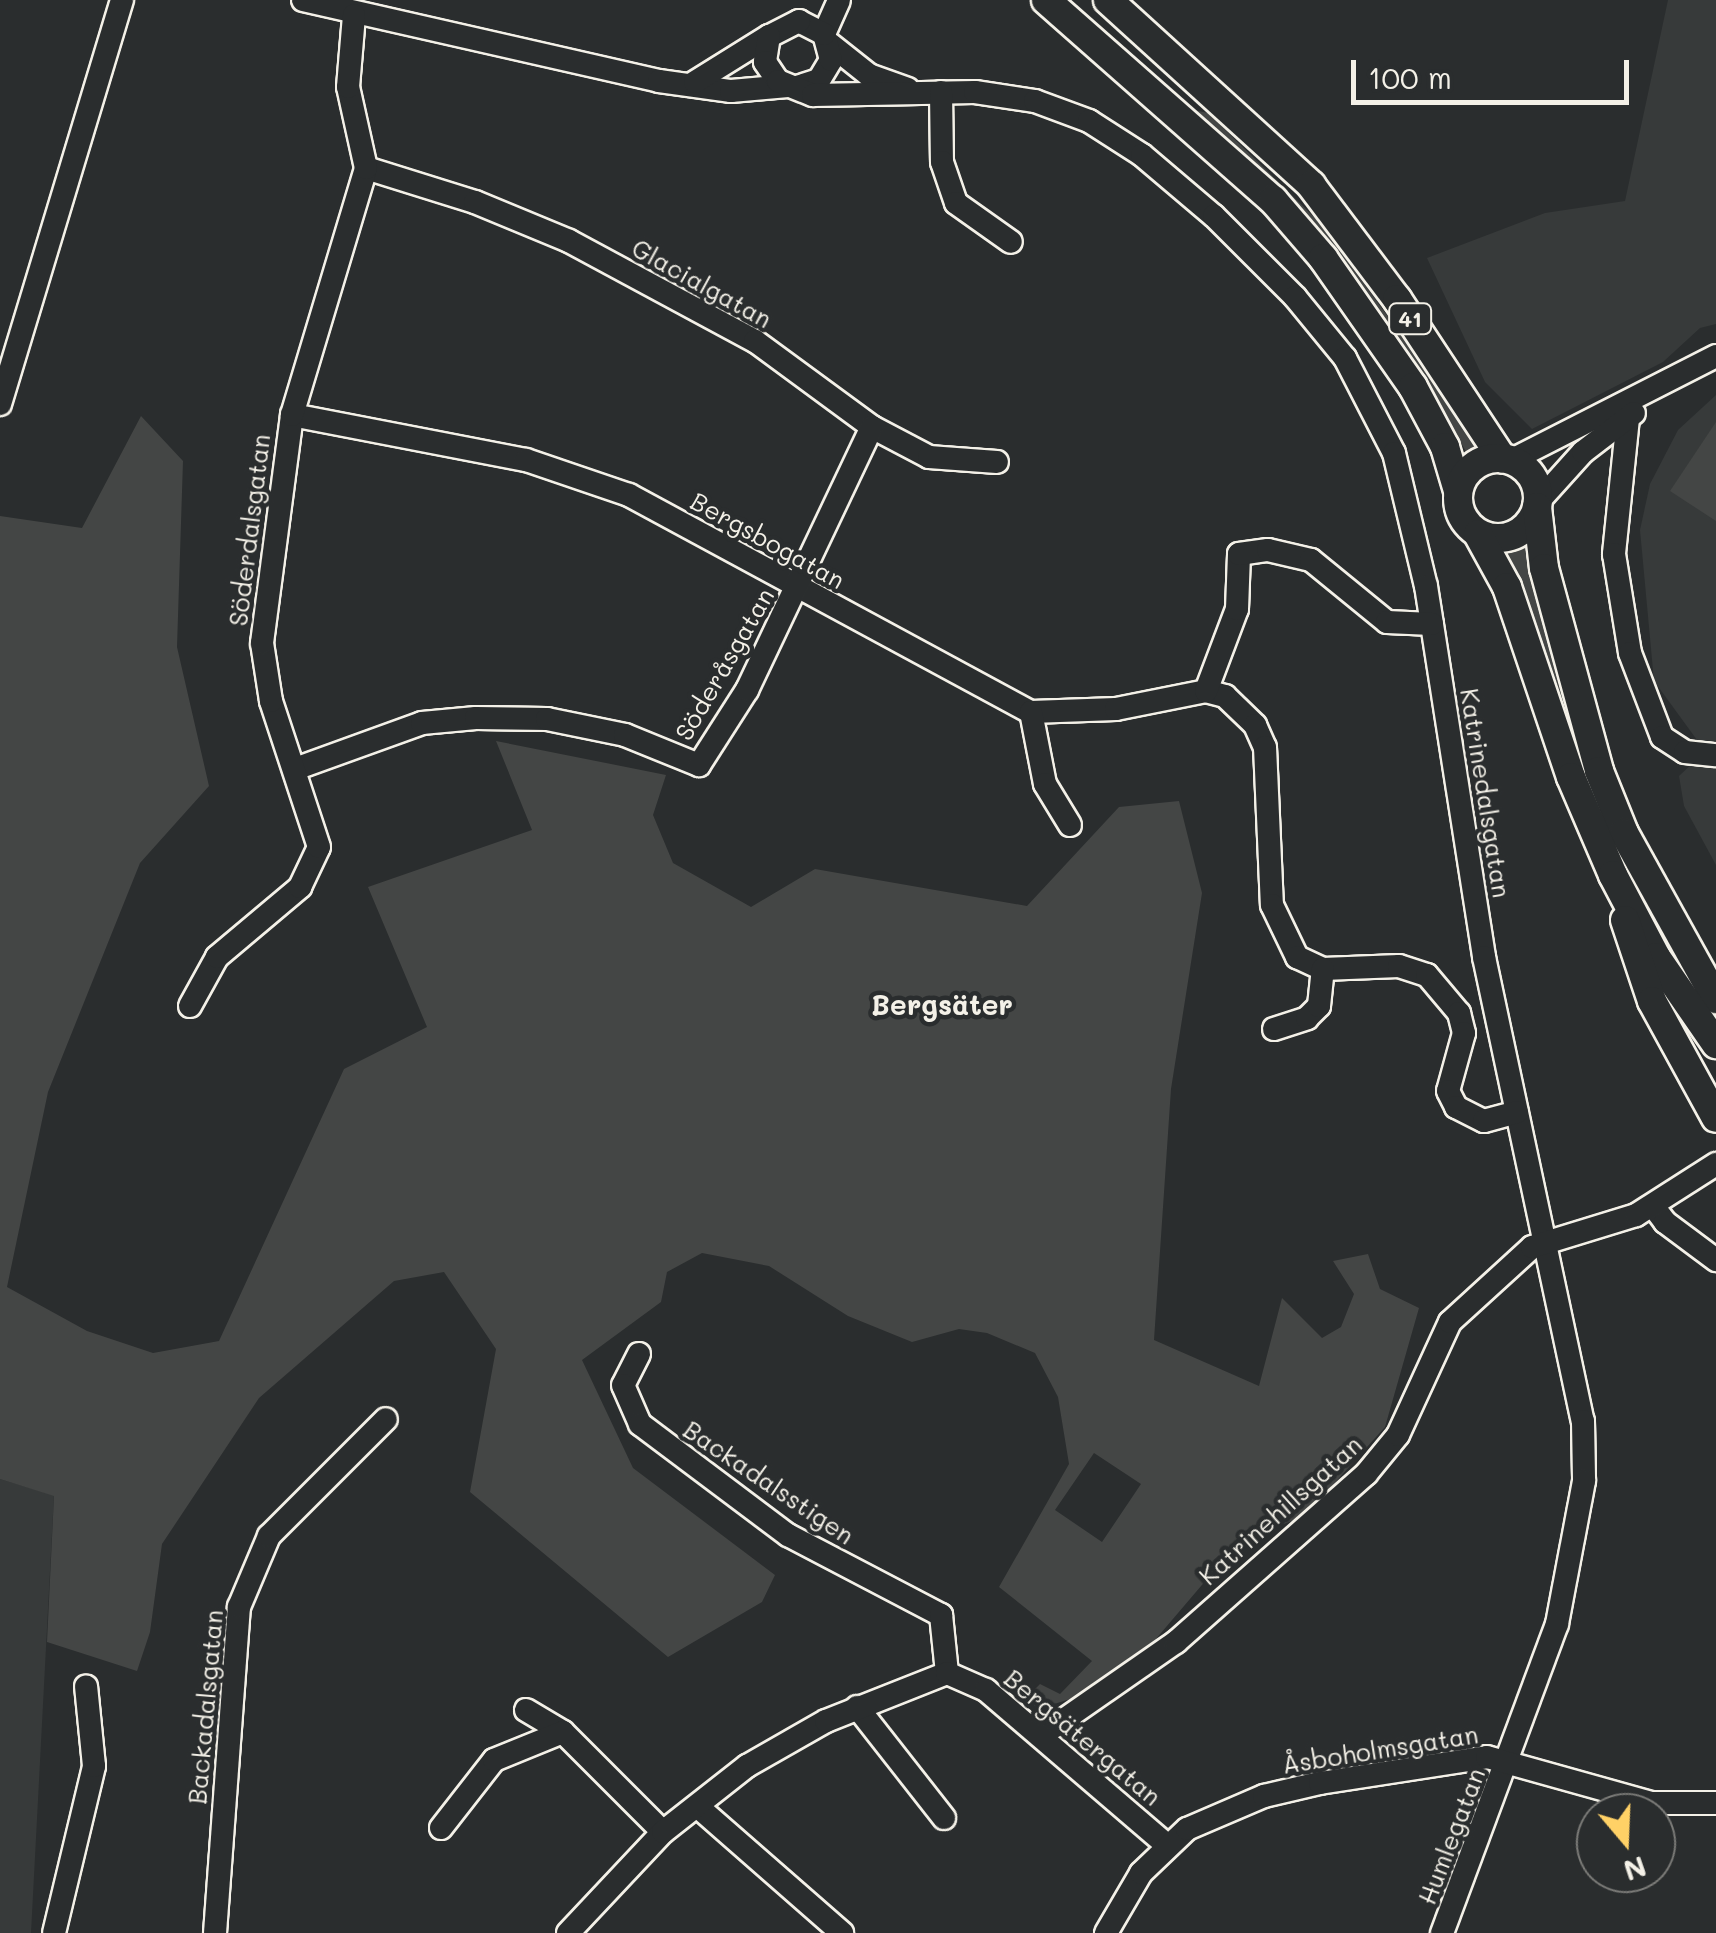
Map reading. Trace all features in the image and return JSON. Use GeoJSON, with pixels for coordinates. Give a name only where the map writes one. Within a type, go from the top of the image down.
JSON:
{"type":"FeatureCollection","features":[{"type":"Feature","properties":{"kind":"main road","name":"41"},"geometry":{"type":"LineString","coordinates":[[1046,0],[1272,200],[1323,258],[1414,387],[1445,447],[1461,516],[1478,534],[1507,587],[1572,777],[1613,875],[1656,957],[1716,1044]]}},
{"type":"Feature","properties":{"kind":"main road","name":"41"},"geometry":{"type":"LineString","coordinates":[[1108,0],[1311,185],[1397,299],[1507,459],[1534,480],[1544,568],[1599,771],[1679,941],[1716,998]]}},
{"type":"Feature","properties":{"kind":"main road"},"geometry":{"type":"LineString","coordinates":[[1458,491],[1474,466],[1507,459]]}},
{"type":"Feature","properties":{"kind":"main road"},"geometry":{"type":"LineString","coordinates":[[1478,534],[1515,535],[1538,505]]}},
{"type":"Feature","properties":{"kind":"main road"},"geometry":{"type":"LineString","coordinates":[[1613,875],[1652,1001],[1716,1118]]}},
{"type":"Feature","properties":{"kind":"street"},"geometry":{"type":"LineString","coordinates":[[0,404],[122,0]]}},
{"type":"Feature","properties":{"kind":"street","name":"Katrinedalsgatan"},"geometry":{"type":"LineString","coordinates":[[302,0],[329,4],[354,15],[659,81],[694,82],[731,91],[793,87],[852,96],[941,92],[1036,101],[1089,121],[1142,155],[1214,216],[1294,297],[1346,358],[1394,453],[1432,624],[1484,956],[1578,1384],[1584,1481],[1557,1624],[1511,1760]]}},
{"type":"Feature","properties":{"kind":"street"},"geometry":{"type":"LineString","coordinates":[[784,20],[765,62],[793,87],[826,71],[827,39],[839,0]]}},
{"type":"Feature","properties":{"kind":"street","name":"Söderdalsgatan"},"geometry":{"type":"LineString","coordinates":[[190,1006],[216,956],[314,868],[319,847],[272,702],[262,642],[292,416],[366,168],[348,87],[354,15]]}},
{"type":"Feature","properties":{"kind":"street"},"geometry":{"type":"LineString","coordinates":[[694,82],[784,20],[805,22],[827,39]]}},
{"type":"Feature","properties":{"kind":"street","name":"Katrinedalsgatan"},"geometry":{"type":"LineString","coordinates":[[827,39],[869,76],[916,92]]}},
{"type":"Feature","properties":{"kind":"street"},"geometry":{"type":"LineString","coordinates":[[941,92],[942,162],[956,203],[970,219],[1011,242]]}},
{"type":"Feature","properties":{"kind":"street","name":"Glacialgatan"},"geometry":{"type":"LineString","coordinates":[[366,168],[475,202],[569,240],[754,341],[872,427],[929,458],[997,462]]}},
{"type":"Feature","properties":{"kind":"street"},"geometry":{"type":"LineString","coordinates":[[1507,459],[1612,404],[1662,386],[1716,356]]}},
{"type":"Feature","properties":{"kind":"street"},"geometry":{"type":"LineString","coordinates":[[1538,505],[1583,452],[1662,386]]}},
{"type":"Feature","properties":{"kind":"street","name":"Bergsbogatan"},"geometry":{"type":"LineString","coordinates":[[292,416],[544,466],[629,496],[723,542],[798,590],[1031,712]]}},
{"type":"Feature","properties":{"kind":"street"},"geometry":{"type":"LineString","coordinates":[[1628,418],[1614,554],[1640,690],[1662,737],[1685,752],[1716,755]]}},
{"type":"Feature","properties":{"kind":"street","name":"Söderåsgatan"},"geometry":{"type":"LineString","coordinates":[[295,769],[422,723],[476,718],[547,719],[625,735],[698,764],[747,690],[798,590],[872,427]]}},
{"type":"Feature","properties":{"kind":"street"},"geometry":{"type":"LineString","coordinates":[[1583,452],[1623,460]]}},
{"type":"Feature","properties":{"kind":"street"},"geometry":{"type":"LineString","coordinates":[[1206,691],[1237,609],[1239,554],[1268,550],[1311,560],[1387,622],[1432,624]]}},
{"type":"Feature","properties":{"kind":"street"},"geometry":{"type":"LineString","coordinates":[[1070,825],[1045,784],[1031,712],[1116,708],[1206,691],[1242,709],[1265,747],[1272,904],[1297,957],[1323,969],[1398,966],[1427,975],[1459,1012],[1464,1033],[1448,1091],[1456,1106],[1484,1121],[1517,1112]]}},
{"type":"Feature","properties":{"kind":"street"},"geometry":{"type":"LineString","coordinates":[[1274,1029],[1307,1018],[1319,1006],[1323,969]]}},
{"type":"Feature","properties":{"kind":"street","name":"Katrinehillsgatan"},"geometry":{"type":"LineString","coordinates":[[1042,1735],[1176,1642],[1366,1474],[1398,1435],[1450,1322],[1532,1247],[1653,1206],[1716,1164]]}},
{"type":"Feature","properties":{"kind":"street"},"geometry":{"type":"LineString","coordinates":[[1653,1206],[1665,1222],[1716,1260]]}},
{"type":"Feature","properties":{"kind":"street","name":"Backadalsstigen"},"geometry":{"type":"LineString","coordinates":[[638,1354],[624,1385],[640,1424],[788,1534],[941,1614],[947,1673]]}},
{"type":"Feature","properties":{"kind":"street","name":"Backadalsgatan"},"geometry":{"type":"LineString","coordinates":[[215,1933],[239,1608],[270,1536],[386,1420]]}},
{"type":"Feature","properties":{"kind":"street"},"geometry":{"type":"LineString","coordinates":[[568,1933],[663,1832],[762,1757],[856,1707],[947,1673]]}},
{"type":"Feature","properties":{"kind":"street","name":"Bergsätergatan"},"geometry":{"type":"LineString","coordinates":[[947,1673],[968,1677],[1042,1735],[1166,1845]]}},
{"type":"Feature","properties":{"kind":"street"},"geometry":{"type":"LineString","coordinates":[[54,1933],[94,1766],[86,1686]]}},
{"type":"Feature","properties":{"kind":"street"},"geometry":{"type":"LineString","coordinates":[[856,1707],[944,1818]]}},
{"type":"Feature","properties":{"kind":"street"},"geometry":{"type":"LineString","coordinates":[[526,1710],[563,1732],[663,1832]]}},
{"type":"Feature","properties":{"kind":"street"},"geometry":{"type":"LineString","coordinates":[[441,1828],[494,1760],[563,1732]]}},
{"type":"Feature","properties":{"kind":"street","name":"Åsboholmsgatan"},"geometry":{"type":"LineString","coordinates":[[1106,1933],[1166,1845],[1207,1817],[1264,1796],[1444,1761],[1511,1760],[1652,1803],[1716,1803]]}},
{"type":"Feature","properties":{"kind":"street","name":"Humlegatan"},"geometry":{"type":"LineString","coordinates":[[1442,1933],[1511,1760]]}},
{"type":"Feature","properties":{"kind":"street"},"geometry":{"type":"LineString","coordinates":[[698,1806],[842,1933]]}},
{"type":"Feature","properties":{"kind":"shaded area"},"geometry":{"type":"Polygon","coordinates":[[[1668,0],[1716,0],[1716,324],[1700,328],[1663,362],[1532,429],[1485,382],[1427,258],[1545,213],[1625,201],[1668,0]]]}},
{"type":"Feature","properties":{"kind":"shaded area"},"geometry":{"type":"Polygon","coordinates":[[[1189,109],[1208,113],[1317,220],[1486,450],[1469,457],[1415,361],[1358,281],[1281,192],[1189,109]]]}},
{"type":"Feature","properties":{"kind":"shaded area"},"geometry":{"type":"Polygon","coordinates":[[[1716,395],[1716,741],[1697,740],[1654,681],[1640,530],[1650,484],[1678,430],[1716,395]]]}},
{"type":"Feature","properties":{"kind":"shaded area"},"geometry":{"type":"Polygon","coordinates":[[[141,416],[183,461],[177,647],[209,786],[140,863],[48,1092],[7,1287],[87,1331],[153,1353],[219,1341],[344,1069],[427,1027],[368,887],[532,830],[496,741],[666,775],[653,815],[673,863],[751,907],[815,869],[1027,906],[1119,807],[1179,801],[1202,893],[1171,1089],[1154,1340],[1259,1386],[1282,1298],[1322,1338],[1341,1327],[1354,1294],[1333,1261],[1368,1254],[1380,1289],[1419,1308],[1385,1427],[1304,1517],[1242,1538],[1155,1640],[1080,1696],[1038,1709],[1026,1698],[1040,1684],[1060,1694],[1092,1661],[999,1587],[1069,1464],[1058,1397],[1035,1353],[987,1333],[959,1329],[912,1342],[848,1316],[769,1266],[702,1253],[667,1272],[661,1302],[582,1360],[633,1468],[775,1575],[762,1602],[668,1657],[470,1492],[496,1349],[444,1272],[394,1281],[259,1398],[162,1544],[150,1632],[137,1671],[47,1642],[54,1496],[0,1479],[0,516],[82,528],[141,416]],[[1094,1453],[1055,1510],[1102,1542],[1141,1484],[1094,1453]]]}},
{"type":"Feature","properties":{"kind":"shaded area"},"geometry":{"type":"Polygon","coordinates":[[[1716,422],[1716,521],[1670,491],[1716,422]]]}},
{"type":"Feature","properties":{"kind":"shaded area"},"geometry":{"type":"Polygon","coordinates":[[[1528,537],[1571,714],[1622,853],[1666,943],[1716,1013],[1716,1032],[1647,926],[1567,739],[1503,549],[1528,537]]]}},
{"type":"Feature","properties":{"kind":"shaded area"},"geometry":{"type":"Polygon","coordinates":[[[1695,761],[1716,761],[1716,865],[1684,806],[1679,776],[1695,761]]]}},
{"type":"Feature","properties":{"kind":"shaded area"},"geometry":{"type":"Polygon","coordinates":[[[0,1479],[54,1495],[31,1933],[0,1933],[0,1479]]]}},
{"type":"Feature","properties":{"kind":"district","name":"Bergsäter"},"geometry":{"type":"Point","coordinates":[942,1004]}}]}
